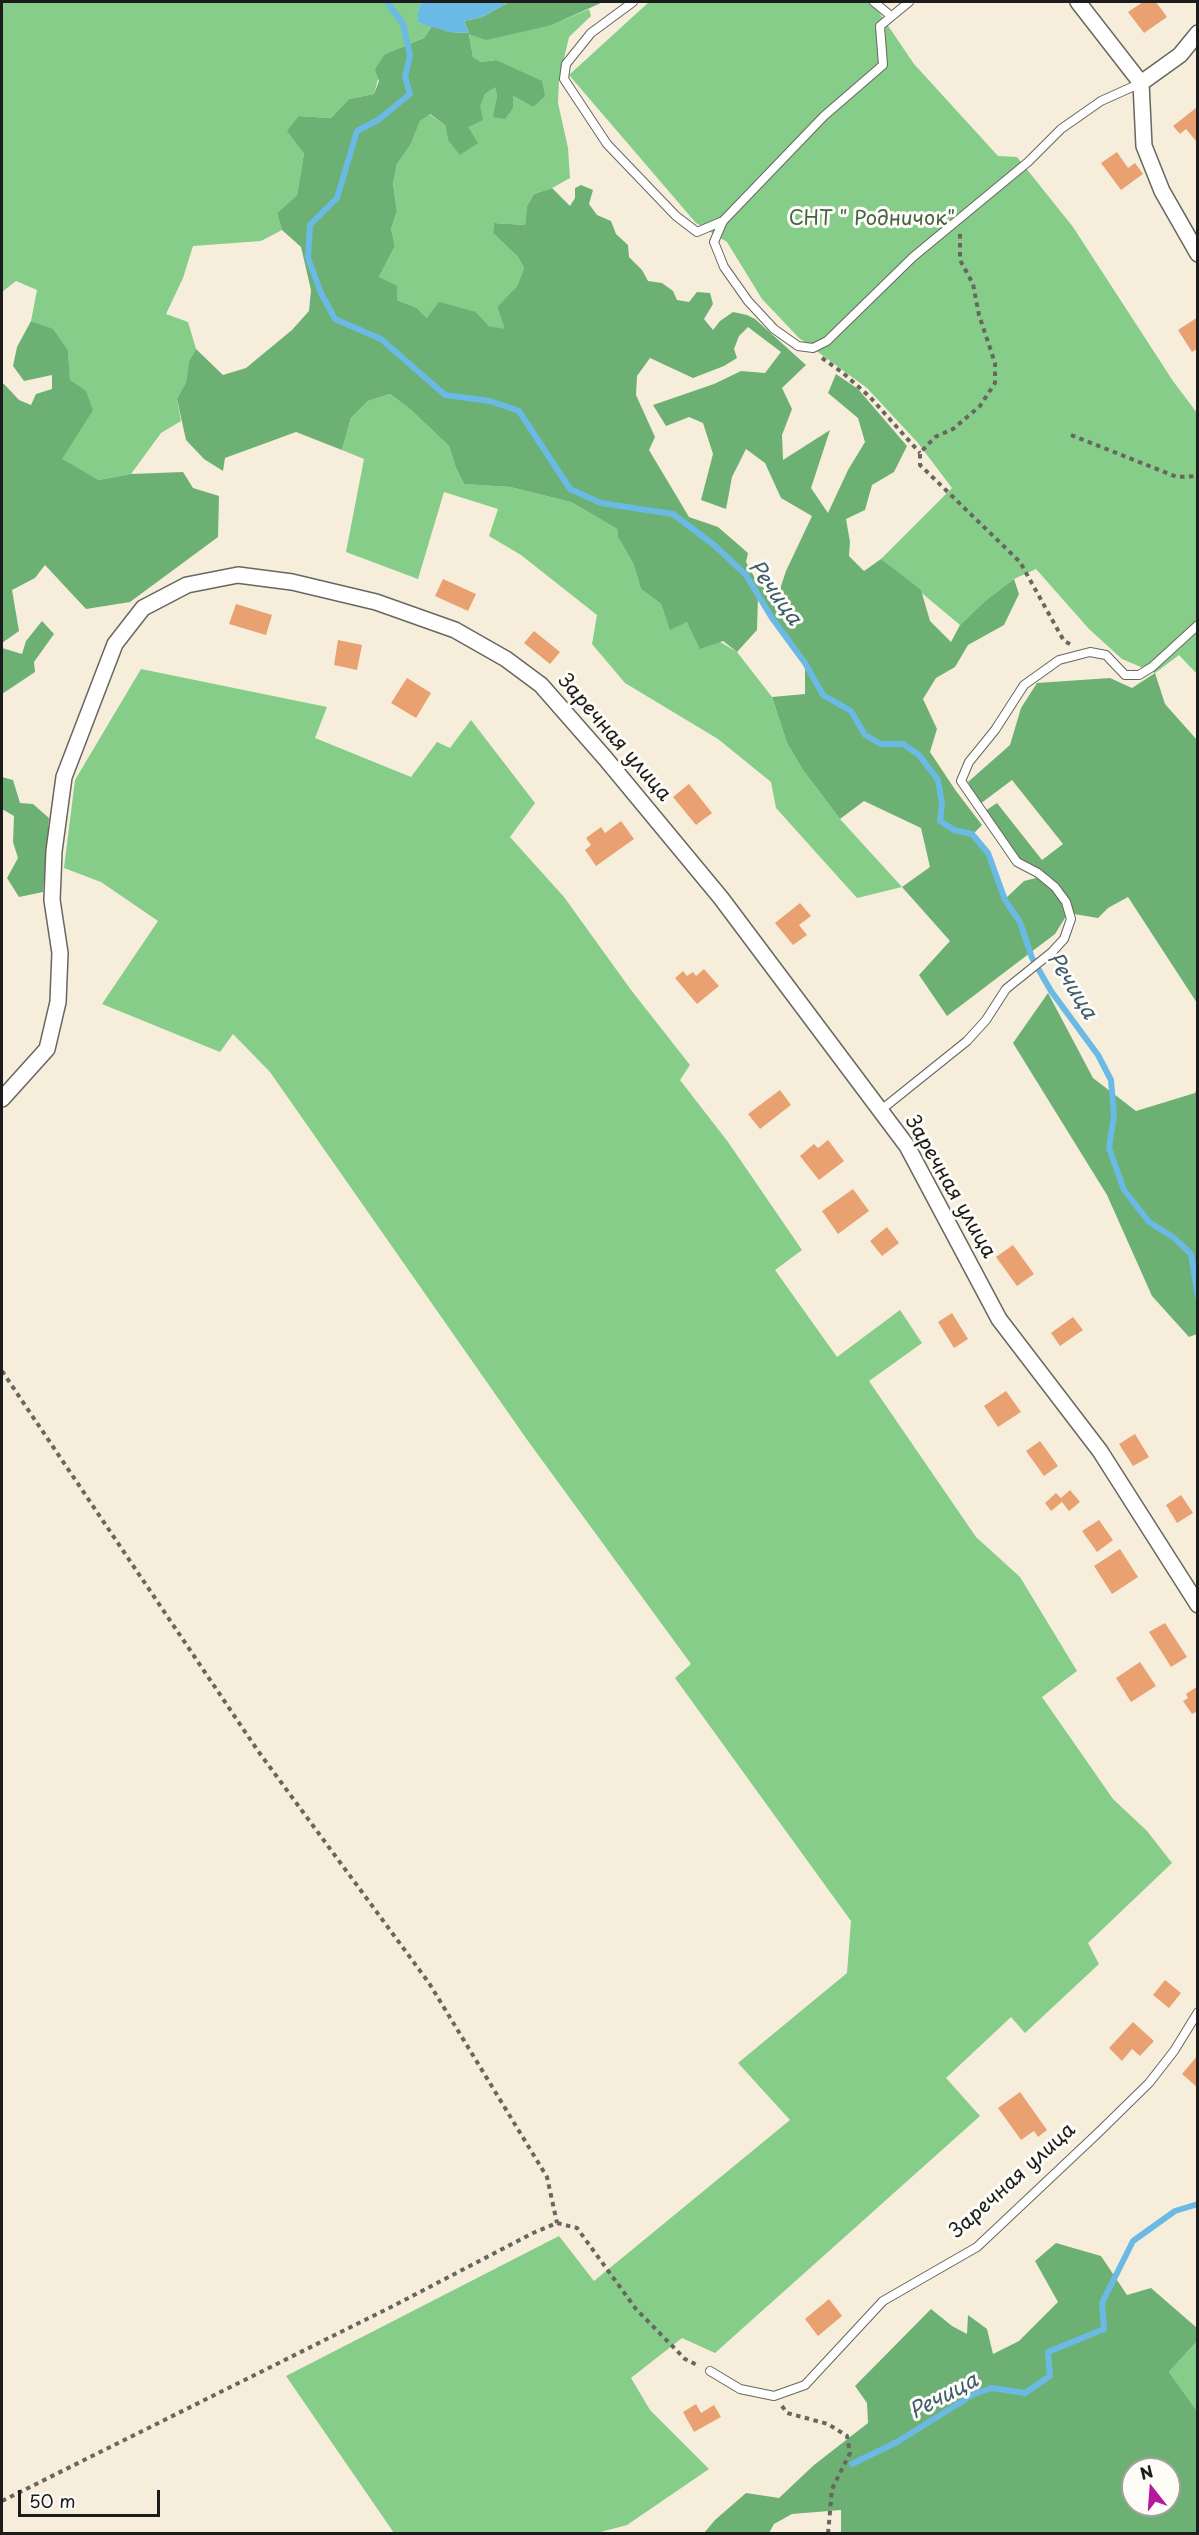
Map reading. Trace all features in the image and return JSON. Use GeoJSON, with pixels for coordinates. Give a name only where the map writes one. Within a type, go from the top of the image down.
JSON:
{"type":"FeatureCollection","features":[{"type":"Feature","properties":{"kind":"street"},"geometry":{"type":"LineString","coordinates":[[1078,2],[1141,83],[1144,146],[1162,191],[1197,254]]}},
{"type":"Feature","properties":{"kind":"street"},"geometry":{"type":"LineString","coordinates":[[1141,83],[1180,55],[1197,33]]}},
{"type":"Feature","properties":{"kind":"street","name":"Заречная улица"},"geometry":{"type":"LineString","coordinates":[[2,1099],[46,1049],[56,1012],[60,953],[52,900],[54,851],[64,777],[115,644],[143,608],[187,585],[238,575],[292,582],[376,602],[455,630],[506,659],[541,685],[606,758],[721,898],[907,1146],[999,1319],[1100,1451],[1197,1605]]}},
{"type":"Feature","properties":{"kind":"lane"},"geometry":{"type":"LineString","coordinates":[[633,2],[591,33],[566,64],[564,79],[607,144],[676,216],[697,231],[723,221]]}},
{"type":"Feature","properties":{"kind":"lane"},"geometry":{"type":"LineString","coordinates":[[874,2],[891,16]]}},
{"type":"Feature","properties":{"kind":"lane"},"geometry":{"type":"LineString","coordinates":[[909,2],[880,26],[883,65],[824,116],[723,221],[714,242],[724,267],[748,301],[774,329],[798,346],[813,348],[821,344],[913,257],[1028,162],[1061,129],[1101,101],[1141,83]]}},
{"type":"Feature","properties":{"kind":"lane"},"geometry":{"type":"LineString","coordinates":[[881,1110],[967,1041],[986,1020],[1006,989],[1064,939],[1071,919],[1066,902],[1038,873],[1017,862],[961,781],[969,762],[995,730],[1024,685],[1059,660],[1090,652],[1106,655],[1125,675],[1139,675],[1152,667],[1197,625]]}},
{"type":"Feature","properties":{"kind":"lane","name":"Заречная улица"},"geometry":{"type":"LineString","coordinates":[[774,2396],[805,2385],[883,2301],[977,2247],[1149,2083],[1174,2051],[1197,2012]]}},
{"type":"Feature","properties":{"kind":"lane"},"geometry":{"type":"LineString","coordinates":[[710,2371],[740,2389],[774,2396]]}},
{"type":"Feature","properties":{"kind":"path"},"geometry":{"type":"LineString","coordinates":[[920,453],[935,438],[953,429],[980,406],[995,383],[995,363],[979,315],[973,284],[960,260],[960,235],[971,209]]}},
{"type":"Feature","properties":{"kind":"path"},"geometry":{"type":"LineString","coordinates":[[821,344],[821,356],[870,397],[920,453],[920,465],[1020,562],[1064,641],[1090,652]]}},
{"type":"Feature","properties":{"kind":"path"},"geometry":{"type":"LineString","coordinates":[[1071,435],[1177,477],[1197,476]]}},
{"type":"Feature","properties":{"kind":"path"},"geometry":{"type":"LineString","coordinates":[[2,1371],[258,1751],[429,1983],[547,2177],[557,2223]]}},
{"type":"Feature","properties":{"kind":"path"},"geometry":{"type":"LineString","coordinates":[[2,2501],[395,2305],[532,2233],[557,2223],[577,2228],[636,2309],[685,2359],[710,2371]]}},
{"type":"Feature","properties":{"kind":"path"},"geometry":{"type":"LineString","coordinates":[[774,2396],[787,2413],[828,2424],[847,2436],[850,2453],[832,2489],[828,2534]]}},
{"type":"Feature","properties":{"kind":"green space"},"geometry":{"type":"Polygon","coordinates":[[[2,2],[421,2],[418,23],[432,26],[424,38],[385,54],[374,94],[349,99],[331,118],[300,116],[304,153],[297,195],[277,213],[282,230],[261,241],[193,246],[183,278],[166,314],[188,322],[196,349],[189,361],[186,382],[177,399],[181,421],[161,433],[131,474],[99,480],[61,459],[73,439],[68,350],[53,330],[31,321],[37,290],[16,281],[2,292],[2,2]]]}},
{"type":"Feature","properties":{"kind":"green space"},"geometry":{"type":"Polygon","coordinates":[[[509,2],[603,2],[552,25],[486,40],[469,34],[473,57],[481,62],[496,60],[542,81],[545,96],[533,107],[513,96],[513,108],[505,119],[493,117],[497,96],[495,87],[485,94],[480,106],[483,120],[468,127],[478,143],[460,155],[448,140],[445,125],[430,114],[420,121],[411,144],[397,164],[393,183],[397,211],[391,229],[395,246],[379,277],[397,286],[397,300],[417,308],[427,318],[439,302],[476,312],[489,326],[505,329],[497,307],[517,286],[524,268],[518,257],[493,233],[494,223],[525,225],[527,206],[534,194],[552,188],[570,206],[575,198],[575,188],[581,185],[593,190],[589,204],[597,215],[611,221],[616,234],[628,245],[629,257],[642,270],[648,281],[662,283],[673,291],[677,300],[689,302],[697,292],[710,293],[713,304],[704,319],[713,330],[720,321],[733,312],[747,315],[755,319],[806,365],[782,388],[792,409],[782,435],[783,460],[830,430],[811,488],[828,513],[848,470],[865,442],[858,418],[828,393],[836,374],[858,389],[907,446],[894,472],[872,485],[865,510],[846,519],[850,542],[849,556],[864,571],[881,559],[921,590],[930,621],[951,642],[960,625],[985,601],[1014,579],[1019,594],[1004,625],[968,645],[955,667],[936,678],[923,699],[937,729],[930,752],[982,825],[973,834],[988,853],[1005,899],[1024,881],[1044,876],[1023,869],[985,811],[997,803],[1042,860],[1063,844],[1012,780],[980,804],[968,782],[1010,745],[1021,708],[1037,683],[1110,678],[1132,688],[1155,673],[1165,704],[1197,740],[1197,1003],[1128,897],[1108,908],[1098,918],[1068,913],[1055,934],[947,1016],[919,975],[950,941],[902,887],[930,867],[921,828],[864,801],[840,819],[803,770],[787,743],[772,697],[805,694],[805,663],[758,595],[757,630],[737,652],[723,641],[700,649],[687,622],[670,630],[661,604],[641,589],[633,563],[618,537],[617,529],[571,502],[510,487],[464,484],[449,446],[410,409],[390,394],[368,401],[351,418],[342,450],[296,432],[225,458],[223,471],[204,459],[186,440],[177,399],[186,382],[189,361],[196,349],[223,375],[246,368],[292,330],[309,311],[311,290],[301,247],[282,230],[277,213],[297,195],[304,153],[287,131],[299,116],[331,118],[349,99],[374,94],[379,81],[375,69],[385,54],[424,38],[432,26],[450,32],[469,33],[464,21],[482,17],[509,2]],[[748,327],[739,336],[734,349],[737,358],[724,366],[693,378],[650,358],[637,376],[636,395],[655,437],[649,450],[689,517],[718,527],[748,553],[746,562],[757,582],[777,598],[786,571],[812,516],[781,498],[765,463],[746,449],[732,477],[726,509],[701,500],[713,454],[703,423],[689,417],[666,426],[653,405],[714,384],[741,371],[765,373],[781,352],[748,327]]]}},
{"type":"Feature","properties":{"kind":"green space","name":"СНТ \" Родничок\""},"geometry":{"type":"Polygon","coordinates":[[[649,2],[872,2],[914,64],[998,156],[1017,157],[1073,227],[1173,381],[1197,413],[1197,674],[1179,655],[1155,673],[1122,659],[1089,629],[1036,569],[1014,579],[985,601],[960,625],[881,559],[952,488],[918,443],[867,388],[799,338],[762,299],[727,242],[696,223],[569,75],[649,2]]]}},
{"type":"Feature","properties":{"kind":"green space"},"geometry":{"type":"Polygon","coordinates":[[[589,9],[591,16],[569,37],[559,80],[558,103],[568,148],[570,178],[552,188],[534,194],[527,206],[525,225],[494,223],[493,233],[518,257],[524,268],[517,286],[497,307],[506,330],[489,326],[476,312],[427,318],[417,308],[397,300],[379,277],[395,246],[391,229],[397,211],[393,182],[397,164],[411,144],[420,121],[429,114],[445,125],[448,140],[468,127],[485,94],[495,86],[497,96],[494,117],[513,96],[533,107],[496,60],[481,62],[473,57],[469,33],[552,25],[589,9]]]}},
{"type":"Feature","properties":{"kind":"green space"},"geometry":{"type":"Polygon","coordinates":[[[31,321],[53,329],[68,350],[70,380],[86,391],[93,410],[62,459],[99,480],[131,474],[183,472],[193,488],[219,496],[218,537],[130,602],[86,609],[45,565],[35,578],[12,590],[19,631],[2,643],[2,384],[19,400],[31,405],[36,394],[52,389],[52,375],[24,381],[13,366],[17,347],[31,321]]]}},
{"type":"Feature","properties":{"kind":"green space"},"geometry":{"type":"Polygon","coordinates":[[[390,394],[410,409],[449,446],[464,484],[510,487],[571,502],[617,529],[618,537],[633,563],[641,589],[661,604],[670,629],[687,622],[737,652],[772,697],[787,743],[803,770],[840,819],[902,887],[857,898],[776,808],[771,782],[718,739],[625,683],[592,644],[597,615],[521,555],[489,536],[498,509],[444,492],[418,579],[346,552],[364,459],[342,450],[351,418],[368,401],[390,394]]]}},
{"type":"Feature","properties":{"kind":"green space"},"geometry":{"type":"Polygon","coordinates":[[[42,621],[54,634],[34,662],[35,672],[2,694],[2,648],[22,654],[26,641],[42,621]]]}},
{"type":"Feature","properties":{"kind":"green space"},"geometry":{"type":"Polygon","coordinates":[[[141,669],[327,707],[315,738],[411,777],[437,742],[450,748],[471,720],[535,803],[510,837],[564,897],[631,990],[690,1065],[680,1080],[728,1142],[802,1250],[775,1270],[837,1357],[900,1310],[922,1343],[869,1381],[976,1537],[1020,1577],[1077,1671],[1042,1697],[1113,1799],[1147,1831],[1172,1863],[1088,1943],[1099,1964],[1025,2033],[1011,2017],[946,2078],[980,2116],[715,2353],[682,2338],[631,2378],[650,2410],[709,2469],[627,2525],[597,2533],[394,2533],[286,2376],[559,2236],[594,2281],[790,2120],[738,2063],[847,1973],[851,1921],[675,1678],[691,1664],[528,1441],[270,1072],[233,1034],[220,1052],[102,1004],[158,921],[101,882],[64,868],[75,780],[141,669]]]}},
{"type":"Feature","properties":{"kind":"green space"},"geometry":{"type":"Polygon","coordinates":[[[2,777],[13,780],[20,803],[33,804],[49,818],[43,892],[19,897],[7,878],[18,858],[13,842],[14,816],[2,809],[2,777]]]}},
{"type":"Feature","properties":{"kind":"green space"},"geometry":{"type":"Polygon","coordinates":[[[1048,993],[1093,1078],[1136,1111],[1195,1093],[1197,1088],[1197,1334],[1189,1337],[1152,1296],[1107,1195],[1013,1043],[1048,993]]]}},
{"type":"Feature","properties":{"kind":"green space"},"geometry":{"type":"Polygon","coordinates":[[[1056,2243],[1101,2256],[1127,2295],[1151,2288],[1197,2328],[1197,2341],[1169,2372],[1197,2411],[1197,2533],[841,2533],[841,2510],[792,2514],[774,2524],[769,2533],[704,2533],[715,2520],[746,2493],[779,2498],[814,2465],[868,2423],[867,2403],[855,2386],[931,2309],[952,2326],[967,2334],[968,2315],[987,2329],[993,2354],[1019,2341],[1058,2302],[1035,2261],[1056,2243]]]}},
{"type":"Feature","properties":{"kind":"green space"},"geometry":{"type":"Polygon","coordinates":[[[1197,2341],[1197,2411],[1169,2372],[1197,2341]]]}},
{"type":"Feature","properties":{"kind":"water"},"geometry":{"type":"Polygon","coordinates":[[[421,2],[509,2],[482,17],[464,21],[469,33],[450,32],[418,23],[421,2]]]}},
{"type":"Feature","properties":{"kind":"building"},"geometry":{"type":"Polygon","coordinates":[[[1143,2],[1156,2],[1167,17],[1144,33],[1128,12],[1143,2]]]}},
{"type":"Feature","properties":{"kind":"building"},"geometry":{"type":"Polygon","coordinates":[[[1196,108],[1198,140],[1196,141],[1186,129],[1180,134],[1173,126],[1196,108]]]}},
{"type":"Feature","properties":{"kind":"building"},"geometry":{"type":"Polygon","coordinates":[[[1117,152],[1128,168],[1135,163],[1143,174],[1121,190],[1101,163],[1117,152]]]}},
{"type":"Feature","properties":{"kind":"building"},"geometry":{"type":"Polygon","coordinates":[[[1198,317],[1198,348],[1192,352],[1178,330],[1198,317]]]}},
{"type":"Feature","properties":{"kind":"building"},"geometry":{"type":"Polygon","coordinates":[[[443,579],[476,594],[468,611],[435,596],[443,579]]]}},
{"type":"Feature","properties":{"kind":"building"},"geometry":{"type":"Polygon","coordinates":[[[236,604],[272,615],[266,635],[229,624],[236,604]]]}},
{"type":"Feature","properties":{"kind":"building"},"geometry":{"type":"Polygon","coordinates":[[[534,631],[560,652],[550,664],[524,643],[534,631]]]}},
{"type":"Feature","properties":{"kind":"building"},"geometry":{"type":"Polygon","coordinates":[[[338,640],[362,645],[357,670],[334,665],[338,640]]]}},
{"type":"Feature","properties":{"kind":"building"},"geometry":{"type":"Polygon","coordinates":[[[407,678],[431,693],[416,718],[391,703],[407,678]]]}},
{"type":"Feature","properties":{"kind":"building"},"geometry":{"type":"Polygon","coordinates":[[[689,784],[712,813],[696,825],[673,797],[689,784]]]}},
{"type":"Feature","properties":{"kind":"building"},"geometry":{"type":"Polygon","coordinates":[[[621,821],[634,839],[596,866],[585,850],[591,845],[586,838],[601,827],[605,833],[621,821]]]}},
{"type":"Feature","properties":{"kind":"building"},"geometry":{"type":"Polygon","coordinates":[[[800,903],[811,916],[799,925],[807,935],[793,945],[775,923],[800,903]]]}},
{"type":"Feature","properties":{"kind":"building"},"geometry":{"type":"Polygon","coordinates":[[[704,969],[719,986],[697,1004],[675,978],[683,971],[687,976],[693,972],[696,976],[704,969]]]}},
{"type":"Feature","properties":{"kind":"building"},"geometry":{"type":"Polygon","coordinates":[[[780,1090],[791,1105],[760,1129],[748,1114],[780,1090]]]}},
{"type":"Feature","properties":{"kind":"building"},"geometry":{"type":"Polygon","coordinates":[[[828,1140],[844,1161],[819,1180],[800,1156],[814,1144],[818,1148],[828,1140]]]}},
{"type":"Feature","properties":{"kind":"building"},"geometry":{"type":"Polygon","coordinates":[[[853,1189],[869,1211],[838,1234],[822,1211],[853,1189]]]}},
{"type":"Feature","properties":{"kind":"building"},"geometry":{"type":"Polygon","coordinates":[[[887,1227],[899,1243],[882,1256],[870,1241],[887,1227]]]}},
{"type":"Feature","properties":{"kind":"building"},"geometry":{"type":"Polygon","coordinates":[[[1013,1245],[1034,1274],[1017,1286],[996,1257],[1013,1245]]]}},
{"type":"Feature","properties":{"kind":"building"},"geometry":{"type":"Polygon","coordinates":[[[952,1313],[968,1339],[954,1348],[938,1322],[952,1313]]]}},
{"type":"Feature","properties":{"kind":"building"},"geometry":{"type":"Polygon","coordinates":[[[1073,1317],[1083,1330],[1060,1346],[1051,1333],[1073,1317]]]}},
{"type":"Feature","properties":{"kind":"building"},"geometry":{"type":"Polygon","coordinates":[[[1006,1391],[1021,1412],[998,1427],[984,1406],[1006,1391]]]}},
{"type":"Feature","properties":{"kind":"building"},"geometry":{"type":"Polygon","coordinates":[[[1135,1434],[1149,1457],[1133,1466],[1119,1444],[1135,1434]]]}},
{"type":"Feature","properties":{"kind":"building"},"geometry":{"type":"Polygon","coordinates":[[[1040,1441],[1058,1466],[1044,1476],[1026,1451],[1040,1441]]]}},
{"type":"Feature","properties":{"kind":"building"},"geometry":{"type":"Polygon","coordinates":[[[1070,1490],[1080,1502],[1069,1511],[1062,1502],[1051,1511],[1045,1503],[1056,1493],[1061,1498],[1070,1490]]]}},
{"type":"Feature","properties":{"kind":"building"},"geometry":{"type":"Polygon","coordinates":[[[1181,1495],[1193,1513],[1177,1523],[1166,1505],[1181,1495]]]}},
{"type":"Feature","properties":{"kind":"building"},"geometry":{"type":"Polygon","coordinates":[[[1099,1520],[1113,1540],[1097,1552],[1082,1531],[1099,1520]]]}},
{"type":"Feature","properties":{"kind":"building"},"geometry":{"type":"Polygon","coordinates":[[[1120,1549],[1138,1577],[1112,1594],[1094,1566],[1120,1549]]]}},
{"type":"Feature","properties":{"kind":"building"},"geometry":{"type":"Polygon","coordinates":[[[1165,1623],[1187,1657],[1171,1667],[1149,1632],[1165,1623]]]}},
{"type":"Feature","properties":{"kind":"building"},"geometry":{"type":"Polygon","coordinates":[[[1140,1662],[1156,1686],[1131,1702],[1116,1678],[1140,1662]]]}},
{"type":"Feature","properties":{"kind":"building"},"geometry":{"type":"Polygon","coordinates":[[[1198,1686],[1198,1711],[1192,1714],[1183,1701],[1188,1698],[1186,1694],[1198,1686]]]}},
{"type":"Feature","properties":{"kind":"building"},"geometry":{"type":"Polygon","coordinates":[[[1165,1980],[1181,1993],[1169,2008],[1153,1995],[1165,1980]]]}},
{"type":"Feature","properties":{"kind":"building"},"geometry":{"type":"Polygon","coordinates":[[[1133,2022],[1154,2041],[1140,2056],[1132,2049],[1122,2061],[1109,2048],[1133,2022]]]}},
{"type":"Feature","properties":{"kind":"building"},"geometry":{"type":"Polygon","coordinates":[[[1198,2055],[1198,2088],[1182,2074],[1198,2055]]]}},
{"type":"Feature","properties":{"kind":"building"},"geometry":{"type":"Polygon","coordinates":[[[1020,2092],[1047,2130],[1038,2137],[1034,2131],[1021,2140],[998,2108],[1020,2092]]]}},
{"type":"Feature","properties":{"kind":"building"},"geometry":{"type":"Polygon","coordinates":[[[829,2299],[842,2316],[818,2336],[805,2319],[829,2299]]]}},
{"type":"Feature","properties":{"kind":"building"},"geometry":{"type":"Polygon","coordinates":[[[696,2404],[701,2413],[714,2405],[721,2417],[694,2432],[683,2412],[696,2404]]]}},
{"type":"Feature","properties":{"kind":"waterway","name":"Речица"},"geometry":{"type":"LineString","coordinates":[[387,2],[403,24],[410,55],[405,77],[410,94],[378,120],[357,131],[337,198],[310,225],[308,258],[321,293],[335,319],[381,339],[445,395],[490,401],[519,411],[570,489],[601,503],[673,514],[714,545],[746,575],[772,618],[805,663],[823,695],[851,711],[865,735],[881,744],[903,744],[919,755],[938,780],[942,804],[940,821],[954,830],[972,834],[988,853],[1005,900],[1020,922],[1032,958],[1051,991],[1098,1055],[1111,1080],[1114,1116],[1109,1148],[1124,1190],[1149,1222],[1173,1237],[1191,1254],[1198,1297]]}},
{"type":"Feature","properties":{"kind":"waterway","name":"Речица"},"geometry":{"type":"LineString","coordinates":[[852,2464],[897,2442],[974,2394],[992,2388],[1025,2393],[1050,2376],[1048,2352],[1104,2329],[1102,2303],[1133,2241],[1175,2211],[1198,2204]]}}]}
